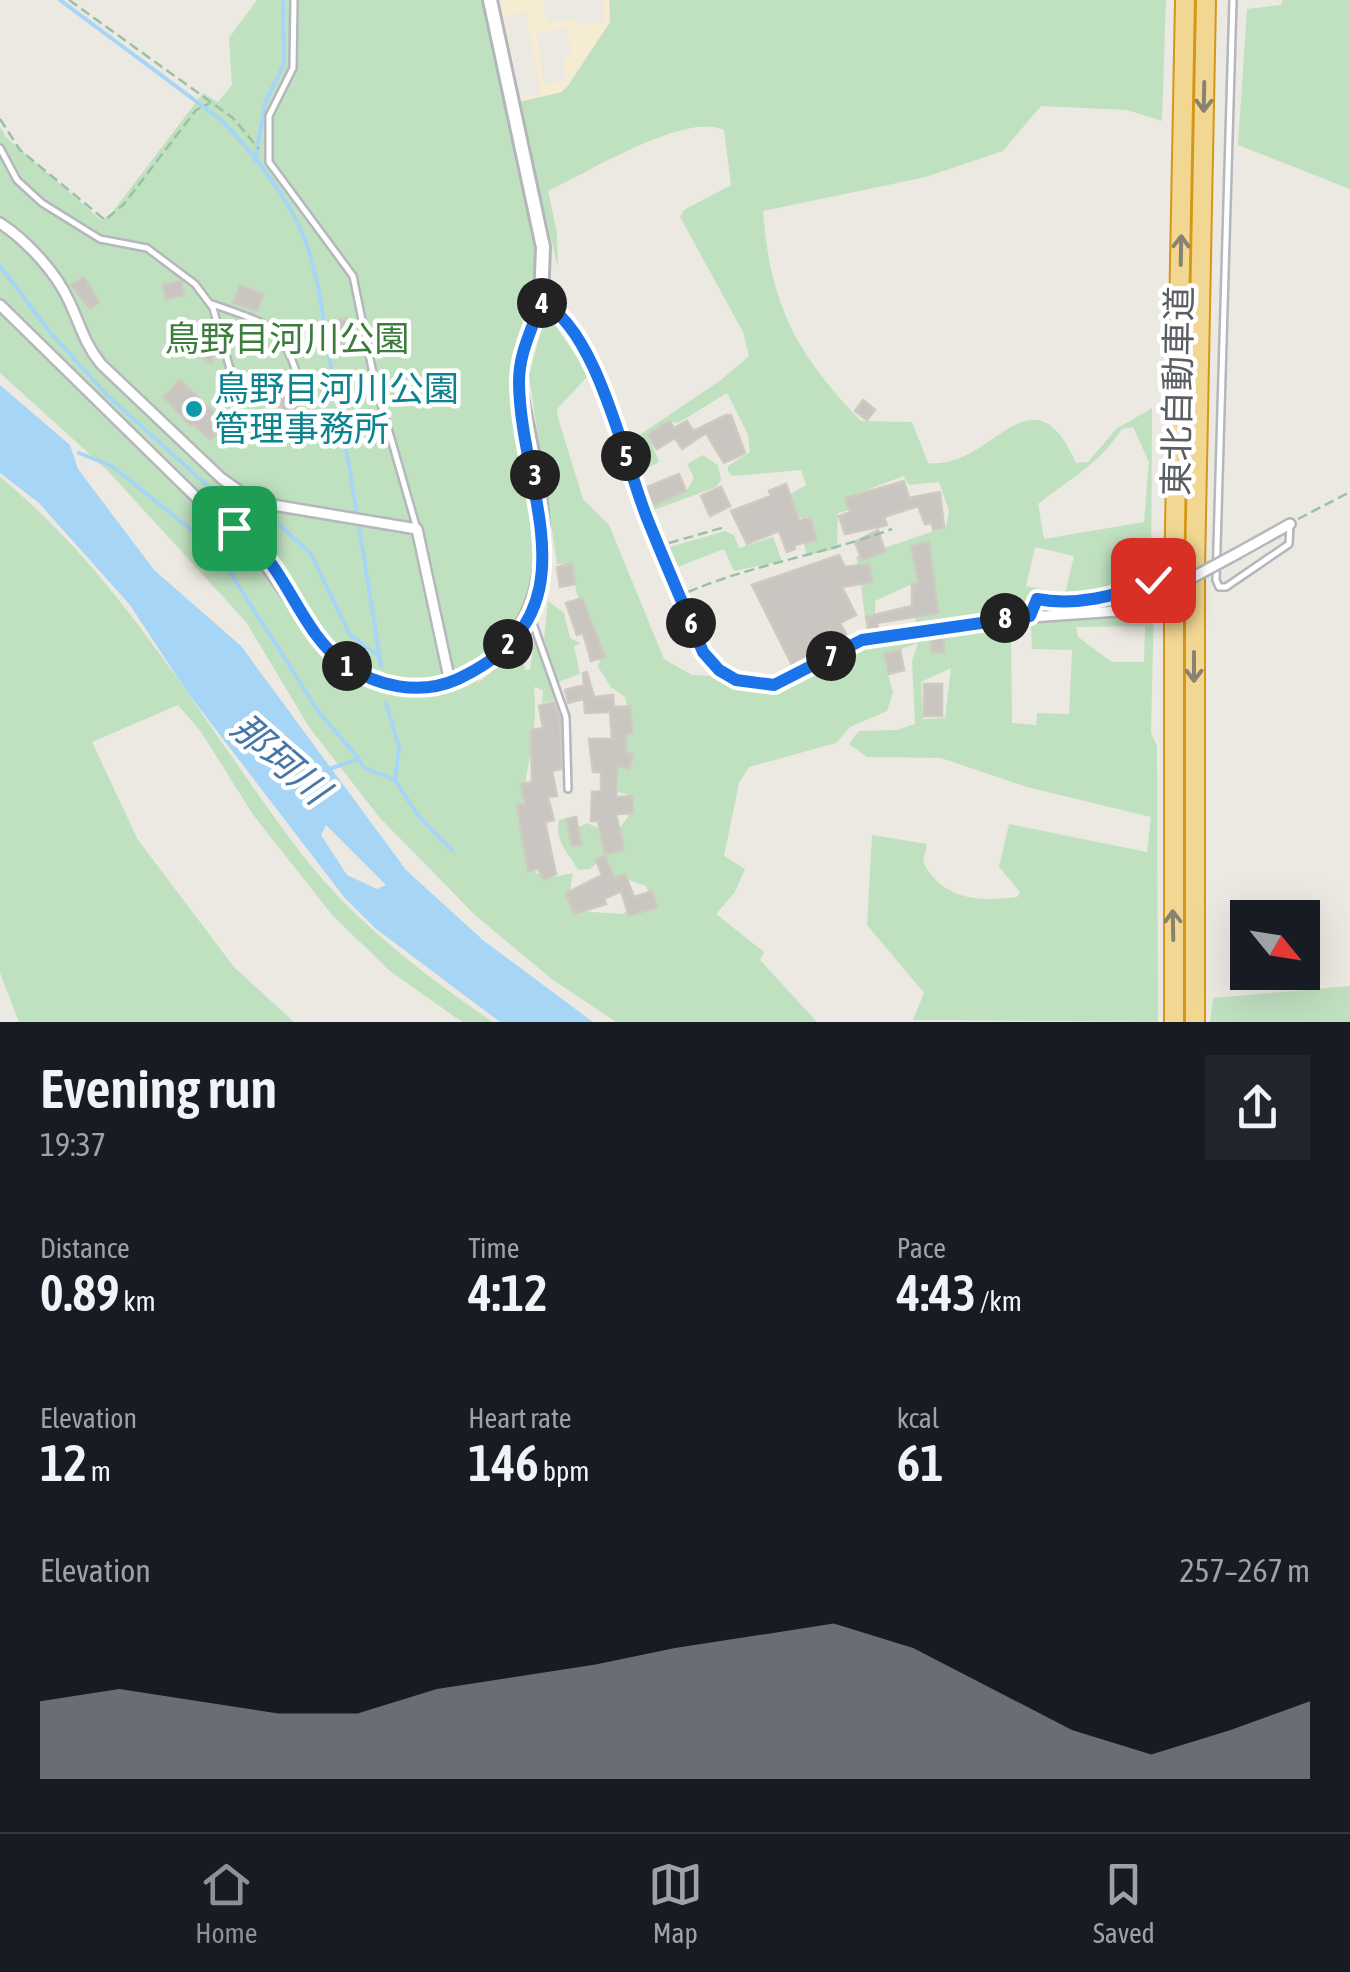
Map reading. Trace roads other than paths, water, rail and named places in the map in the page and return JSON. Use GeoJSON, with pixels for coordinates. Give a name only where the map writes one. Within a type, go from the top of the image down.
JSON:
{"type":"FeatureCollection","features":[{"type":"Feature","properties":{"kind":"highway","name":"東北自動車道"},"geometry":{"type":"LineString","coordinates":[[1174,1022],[1174,601],[1186,0]]}},
{"type":"Feature","properties":{"kind":"highway","name":"東北自動車道"},"geometry":{"type":"LineString","coordinates":[[1195,1022],[1195,569],[1206,0]]}},
{"type":"Feature","properties":{"kind":"street"},"geometry":{"type":"LineString","coordinates":[[0,305],[205,506],[270,562],[339,660],[383,684],[425,687],[450,682],[496,656],[530,615],[538,592],[543,528],[519,387],[520,365],[541,302],[543,247],[490,0]]}},
{"type":"Feature","properties":{"kind":"street"},"geometry":{"type":"LineString","coordinates":[[0,223],[29,248],[68,297],[84,343],[102,364],[221,478],[255,502],[417,528],[450,682]]}},
{"type":"Feature","properties":{"kind":"street"},"geometry":{"type":"LineString","coordinates":[[541,302],[559,314],[604,390],[680,596],[711,663],[736,680],[760,686],[790,679],[862,640],[1030,616],[1132,610],[1290,524]]}},
{"type":"Feature","properties":{"kind":"street"},"geometry":{"type":"LineString","coordinates":[[234,528],[255,502]]}},
{"type":"Feature","properties":{"kind":"lane"},"geometry":{"type":"LineString","coordinates":[[294,0],[293,68],[269,116],[270,162],[352,276],[375,383],[417,528]]}},
{"type":"Feature","properties":{"kind":"lane"},"geometry":{"type":"LineString","coordinates":[[1233,0],[1216,580],[1219,586],[1226,587],[1290,544],[1290,524]]}},
{"type":"Feature","properties":{"kind":"lane"},"geometry":{"type":"LineString","coordinates":[[0,148],[18,180],[42,203],[100,239],[146,248],[195,284],[210,303],[239,401]]}},
{"type":"Feature","properties":{"kind":"lane"},"geometry":{"type":"LineString","coordinates":[[210,303],[261,321],[283,336],[304,396]]}},
{"type":"Feature","properties":{"kind":"lane"},"geometry":{"type":"LineString","coordinates":[[530,615],[566,718],[568,789]]}},
{"type":"Feature","properties":{"kind":"water","name":"那珂川"},"geometry":{"type":"Polygon","coordinates":[[[0,385],[70,445],[78,469],[154,570],[241,646],[406,870],[484,941],[593,1022],[500,1022],[375,928],[344,897],[187,692],[130,605],[39,503],[0,473],[0,385]],[[326,825],[321,835],[347,875],[377,889],[386,885],[326,825]]]}},
{"type":"Feature","properties":{"kind":"waterway"},"geometry":{"type":"LineString","coordinates":[[60,0],[220,119],[267,174],[297,221],[318,286],[381,666]]}},
{"type":"Feature","properties":{"kind":"waterway"},"geometry":{"type":"LineString","coordinates":[[255,161],[265,103],[284,64],[283,0]]}},
{"type":"Feature","properties":{"kind":"waterway"},"geometry":{"type":"LineString","coordinates":[[0,266],[49,331],[108,396],[220,497]]}},
{"type":"Feature","properties":{"kind":"waterway"},"geometry":{"type":"LineString","coordinates":[[79,453],[112,466],[215,549],[319,712],[359,759]]}},
{"type":"Feature","properties":{"kind":"waterway"},"geometry":{"type":"LineString","coordinates":[[280,525],[311,554],[350,635],[380,657]]}},
{"type":"Feature","properties":{"kind":"waterway"},"geometry":{"type":"LineString","coordinates":[[386,703],[399,747],[395,780]]}},
{"type":"Feature","properties":{"kind":"waterway","name":"那珂川"},"geometry":{"type":"LineString","coordinates":[[329,769],[359,759],[364,768],[395,780],[417,814],[452,850]]}},
{"type":"Feature","properties":{"kind":"place","name":"鳥野目河川公園 管理事務所"},"geometry":{"type":"Point","coordinates":[194,409]}},
{"type":"Feature","properties":{"kind":"park label","name":"鳥野目河川公園"},"geometry":{"type":"Point","coordinates":[287,339]}}]}
